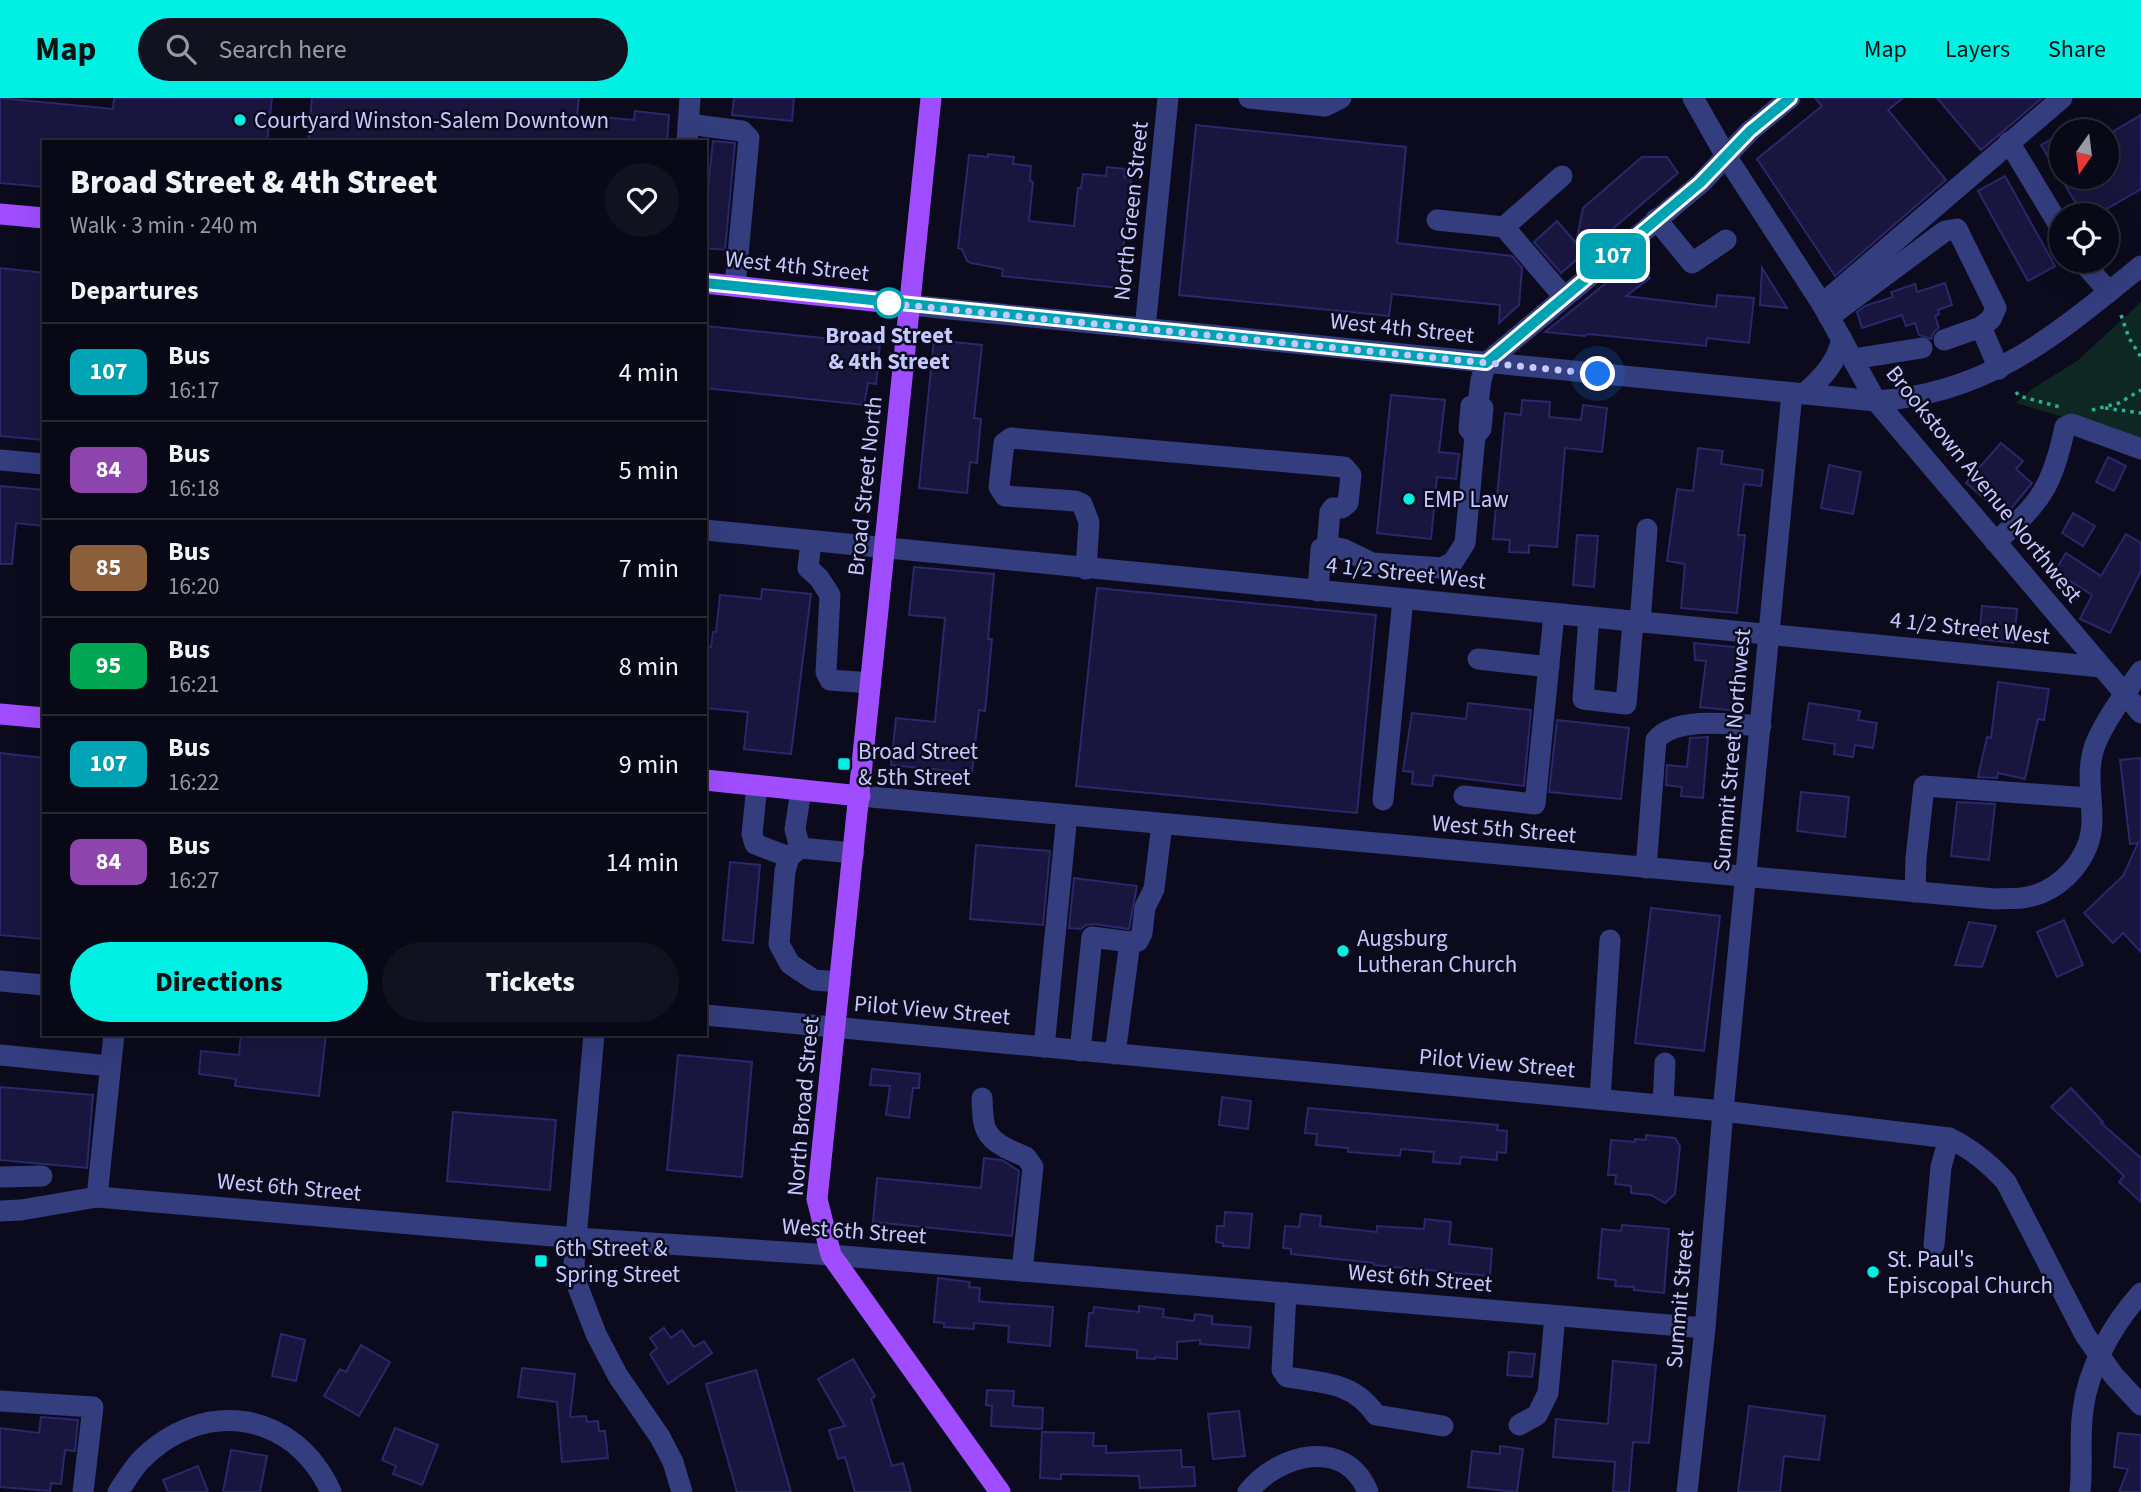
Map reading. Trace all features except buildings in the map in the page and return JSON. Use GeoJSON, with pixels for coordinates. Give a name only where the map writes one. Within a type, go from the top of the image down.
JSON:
{"type":"FeatureCollection","features":[{"type":"Feature","properties":{"kind":"main road","name":"Broad Street North"},"geometry":{"type":"LineString","coordinates":[[860,796],[931,98]]}},
{"type":"Feature","properties":{"kind":"main road"},"geometry":{"type":"LineString","coordinates":[[0,214],[42,218]]}},
{"type":"Feature","properties":{"kind":"main road","name":"West 4th Street"},"geometry":{"type":"LineString","coordinates":[[707,283],[910,305]]}},
{"type":"Feature","properties":{"kind":"main road"},"geometry":{"type":"LineString","coordinates":[[0,713],[42,718]]}},
{"type":"Feature","properties":{"kind":"main road","name":"West 5th Street"},"geometry":{"type":"LineString","coordinates":[[707,780],[860,796]]}},
{"type":"Feature","properties":{"kind":"main road","name":"North Broad Street"},"geometry":{"type":"LineString","coordinates":[[860,796],[817,1199],[831,1255],[1000,1492]]}},
{"type":"Feature","properties":{"kind":"street"},"geometry":{"type":"LineString","coordinates":[[691,98],[688,133],[742,131],[749,138],[735,286]]}},
{"type":"Feature","properties":{"kind":"street","name":"North Green Street"},"geometry":{"type":"LineString","coordinates":[[1145,329],[1168,98]]}},
{"type":"Feature","properties":{"kind":"street"},"geometry":{"type":"LineString","coordinates":[[1249,98],[1325,106],[1341,98]]}},
{"type":"Feature","properties":{"kind":"street","name":"Brookstown Avenue Northwest"},"geometry":{"type":"LineString","coordinates":[[1693,98],[1726,156],[1826,310],[1876,401],[2141,713]]}},
{"type":"Feature","properties":{"kind":"street"},"geometry":{"type":"LineString","coordinates":[[1328,548],[1372,563],[1442,568],[1453,562],[1465,543],[1475,436],[1481,429],[1483,408],[1478,404],[1486,363],[1700,183],[1750,131],[1790,98]]}},
{"type":"Feature","properties":{"kind":"street"},"geometry":{"type":"LineString","coordinates":[[1826,310],[2009,142],[2062,98]]}},
{"type":"Feature","properties":{"kind":"street"},"geometry":{"type":"LineString","coordinates":[[2009,142],[2049,208]]}},
{"type":"Feature","properties":{"kind":"street"},"geometry":{"type":"LineString","coordinates":[[1503,227],[1562,176]]}},
{"type":"Feature","properties":{"kind":"street"},"geometry":{"type":"LineString","coordinates":[[1656,219],[1692,263],[1726,240]]}},
{"type":"Feature","properties":{"kind":"street"},"geometry":{"type":"LineString","coordinates":[[1437,220],[1503,227],[1564,297]]}},
{"type":"Feature","properties":{"kind":"street"},"geometry":{"type":"LineString","coordinates":[[1826,310],[1945,231],[1957,229],[1996,308],[1992,319],[1981,327],[1944,340]]}},
{"type":"Feature","properties":{"kind":"street","name":"West 4th Street"},"geometry":{"type":"LineString","coordinates":[[910,305],[1876,401],[1909,399],[1962,384],[1999,369],[2067,326],[2141,266]]}},
{"type":"Feature","properties":{"kind":"street"},"geometry":{"type":"LineString","coordinates":[[2092,273],[2109,292]]}},
{"type":"Feature","properties":{"kind":"street"},"geometry":{"type":"LineString","coordinates":[[1981,327],[1999,369]]}},
{"type":"Feature","properties":{"kind":"street"},"geometry":{"type":"LineString","coordinates":[[1798,394],[1826,375],[1839,352],[1842,339]]}},
{"type":"Feature","properties":{"kind":"street"},"geometry":{"type":"LineString","coordinates":[[1853,359],[1922,348]]}},
{"type":"Feature","properties":{"kind":"street","name":"Summit Street Northwest"},"geometry":{"type":"LineString","coordinates":[[1723,1111],[1769,635],[1798,394]]}},
{"type":"Feature","properties":{"kind":"street"},"geometry":{"type":"LineString","coordinates":[[1995,542],[2039,501],[2050,480],[2065,427],[2072,424],[2141,449]]}},
{"type":"Feature","properties":{"kind":"street"},"geometry":{"type":"LineString","coordinates":[[1079,568],[1077,521],[1079,514],[1084,511],[1082,504],[1075,501],[1005,496],[999,487],[1004,443],[1011,438],[1344,467],[1351,475],[1348,503],[1342,508],[1333,508],[1330,512],[1325,592]]}},
{"type":"Feature","properties":{"kind":"street"},"geometry":{"type":"LineString","coordinates":[[0,460],[42,464]]}},
{"type":"Feature","properties":{"kind":"street"},"geometry":{"type":"LineString","coordinates":[[1589,617],[1583,699],[1626,704],[1647,529]]}},
{"type":"Feature","properties":{"kind":"street","name":"4 1/2 Street West"},"geometry":{"type":"LineString","coordinates":[[707,530],[2101,667]]}},
{"type":"Feature","properties":{"kind":"street"},"geometry":{"type":"LineString","coordinates":[[811,541],[808,568],[819,578],[830,595],[826,672],[830,680],[871,683]]}},
{"type":"Feature","properties":{"kind":"street"},"geometry":{"type":"LineString","coordinates":[[1383,800],[1403,600]]}},
{"type":"Feature","properties":{"kind":"street"},"geometry":{"type":"LineString","coordinates":[[1464,796],[1535,804],[1554,614]]}},
{"type":"Feature","properties":{"kind":"street"},"geometry":{"type":"LineString","coordinates":[[1478,659],[1549,667]]}},
{"type":"Feature","properties":{"kind":"street","name":"West 5th Street"},"geometry":{"type":"LineString","coordinates":[[860,796],[1915,892],[1995,899],[2024,898],[2046,891],[2065,878],[2085,853],[2092,820],[2089,774],[2095,744],[2141,671]]}},
{"type":"Feature","properties":{"kind":"street"},"geometry":{"type":"LineString","coordinates":[[1646,868],[1657,740],[1662,732],[1717,723],[1761,726]]}},
{"type":"Feature","properties":{"kind":"street"},"geometry":{"type":"LineString","coordinates":[[757,785],[752,834],[755,844],[795,852],[854,853]]}},
{"type":"Feature","properties":{"kind":"street"},"geometry":{"type":"LineString","coordinates":[[1915,892],[1924,786],[2090,798]]}},
{"type":"Feature","properties":{"kind":"street"},"geometry":{"type":"LineString","coordinates":[[801,790],[794,829],[795,852],[785,871],[779,944],[790,964],[814,980],[841,982]]}},
{"type":"Feature","properties":{"kind":"street"},"geometry":{"type":"LineString","coordinates":[[1044,1047],[1067,815]]}},
{"type":"Feature","properties":{"kind":"street"},"geometry":{"type":"LineString","coordinates":[[1080,1051],[1092,937],[1138,941],[1142,933],[1145,906],[1154,889],[1162,824]]}},
{"type":"Feature","properties":{"kind":"street"},"geometry":{"type":"LineString","coordinates":[[1600,1099],[1610,940]]}},
{"type":"Feature","properties":{"kind":"street"},"geometry":{"type":"LineString","coordinates":[[1115,1054],[1130,942]]}},
{"type":"Feature","properties":{"kind":"street"},"geometry":{"type":"LineString","coordinates":[[0,981],[42,985]]}},
{"type":"Feature","properties":{"kind":"street","name":"Pilot View Street"},"geometry":{"type":"LineString","coordinates":[[707,1015],[1663,1105],[1949,1138],[1991,1165],[2006,1182],[2085,1335],[2099,1356],[2141,1405]]}},
{"type":"Feature","properties":{"kind":"street"},"geometry":{"type":"LineString","coordinates":[[97,1197],[114,1036]]}},
{"type":"Feature","properties":{"kind":"street"},"geometry":{"type":"LineString","coordinates":[[594,1036],[574,1265],[576,1282],[596,1334],[618,1376],[660,1437],[673,1462],[682,1492]]}},
{"type":"Feature","properties":{"kind":"street"},"geometry":{"type":"LineString","coordinates":[[0,1055],[110,1066]]}},
{"type":"Feature","properties":{"kind":"street"},"geometry":{"type":"LineString","coordinates":[[1663,1105],[1665,1063]]}},
{"type":"Feature","properties":{"kind":"street"},"geometry":{"type":"LineString","coordinates":[[982,1098],[983,1124],[992,1142],[1026,1157],[1033,1167],[1022,1271]]}},
{"type":"Feature","properties":{"kind":"street","name":"Summit Street"},"geometry":{"type":"LineString","coordinates":[[1687,1492],[1705,1328],[1723,1111]]}},
{"type":"Feature","properties":{"kind":"street"},"geometry":{"type":"LineString","coordinates":[[1934,1245],[1941,1167],[1949,1138]]}},
{"type":"Feature","properties":{"kind":"street"},"geometry":{"type":"LineString","coordinates":[[0,1177],[42,1176]]}},
{"type":"Feature","properties":{"kind":"street","name":"West 6th Street"},"geometry":{"type":"LineString","coordinates":[[0,1211],[97,1197],[1705,1328]]}},
{"type":"Feature","properties":{"kind":"street"},"geometry":{"type":"LineString","coordinates":[[1286,1293],[1282,1370],[1287,1377],[1345,1387],[1367,1402],[1376,1415],[1443,1426]]}},
{"type":"Feature","properties":{"kind":"street"},"geometry":{"type":"LineString","coordinates":[[2080,1492],[2083,1407],[2099,1356],[2141,1293]]}},
{"type":"Feature","properties":{"kind":"street"},"geometry":{"type":"LineString","coordinates":[[1519,1425],[1537,1415],[1548,1393],[1555,1316]]}},
{"type":"Feature","properties":{"kind":"street"},"geometry":{"type":"LineString","coordinates":[[0,1401],[93,1407],[83,1492]]}},
{"type":"Feature","properties":{"kind":"street"},"geometry":{"type":"LineString","coordinates":[[118,1492],[140,1461],[174,1435],[200,1424],[228,1420],[256,1424],[273,1430],[298,1445],[312,1457],[331,1492]]}},
{"type":"Feature","properties":{"kind":"street"},"geometry":{"type":"LineString","coordinates":[[1248,1492],[1260,1478],[1276,1467],[1313,1456],[1330,1458],[1348,1467],[1362,1480],[1368,1492]]}},
{"type":"Feature","properties":{"kind":"path"},"geometry":{"type":"LineString","coordinates":[[2121,315],[2129,338],[2141,356]]}},
{"type":"Feature","properties":{"kind":"path"},"geometry":{"type":"LineString","coordinates":[[2080,410],[2119,403],[2141,390]]}},
{"type":"Feature","properties":{"kind":"path"},"geometry":{"type":"LineString","coordinates":[[2016,392],[2019,396],[2068,409]]}},
{"type":"Feature","properties":{"kind":"path"},"geometry":{"type":"LineString","coordinates":[[2101,408],[2141,413]]}},
{"type":"Feature","properties":{"kind":"green space"},"geometry":{"type":"Polygon","coordinates":[[[2141,302],[2141,440],[2016,403],[2032,389],[2077,361],[2141,302]]]}},
{"type":"Feature","properties":{"kind":"bus line","name":"107"},"geometry":{"type":"LineString","coordinates":[[707,283],[1486,363],[1700,183],[1750,131],[1790,98]]}},
{"type":"Feature","properties":{"kind":"place","name":"Courtyard Winston-Salem Downtown"},"geometry":{"type":"Point","coordinates":[240,120]}},
{"type":"Feature","properties":{"kind":"place","name":"Broad Street & 4th Street"},"geometry":{"type":"Point","coordinates":[889,303]}},
{"type":"Feature","properties":{"kind":"place","name":"EMP Law"},"geometry":{"type":"Point","coordinates":[1409,499]}},
{"type":"Feature","properties":{"kind":"place","name":"Broad Street & 5th Street"},"geometry":{"type":"Point","coordinates":[844,764]}},
{"type":"Feature","properties":{"kind":"place","name":"Augsburg Lutheran Church"},"geometry":{"type":"Point","coordinates":[1343,951]}},
{"type":"Feature","properties":{"kind":"place","name":"6th Street & Spring Street"},"geometry":{"type":"Point","coordinates":[541,1261]}},
{"type":"Feature","properties":{"kind":"place","name":"St. Paul's Episcopal Church"},"geometry":{"type":"Point","coordinates":[1873,1272]}},
{"type":"Feature","properties":{"kind":"route"},"geometry":{"type":"LineString","coordinates":[[889,303],[885,303],[1598,374]]}}]}
